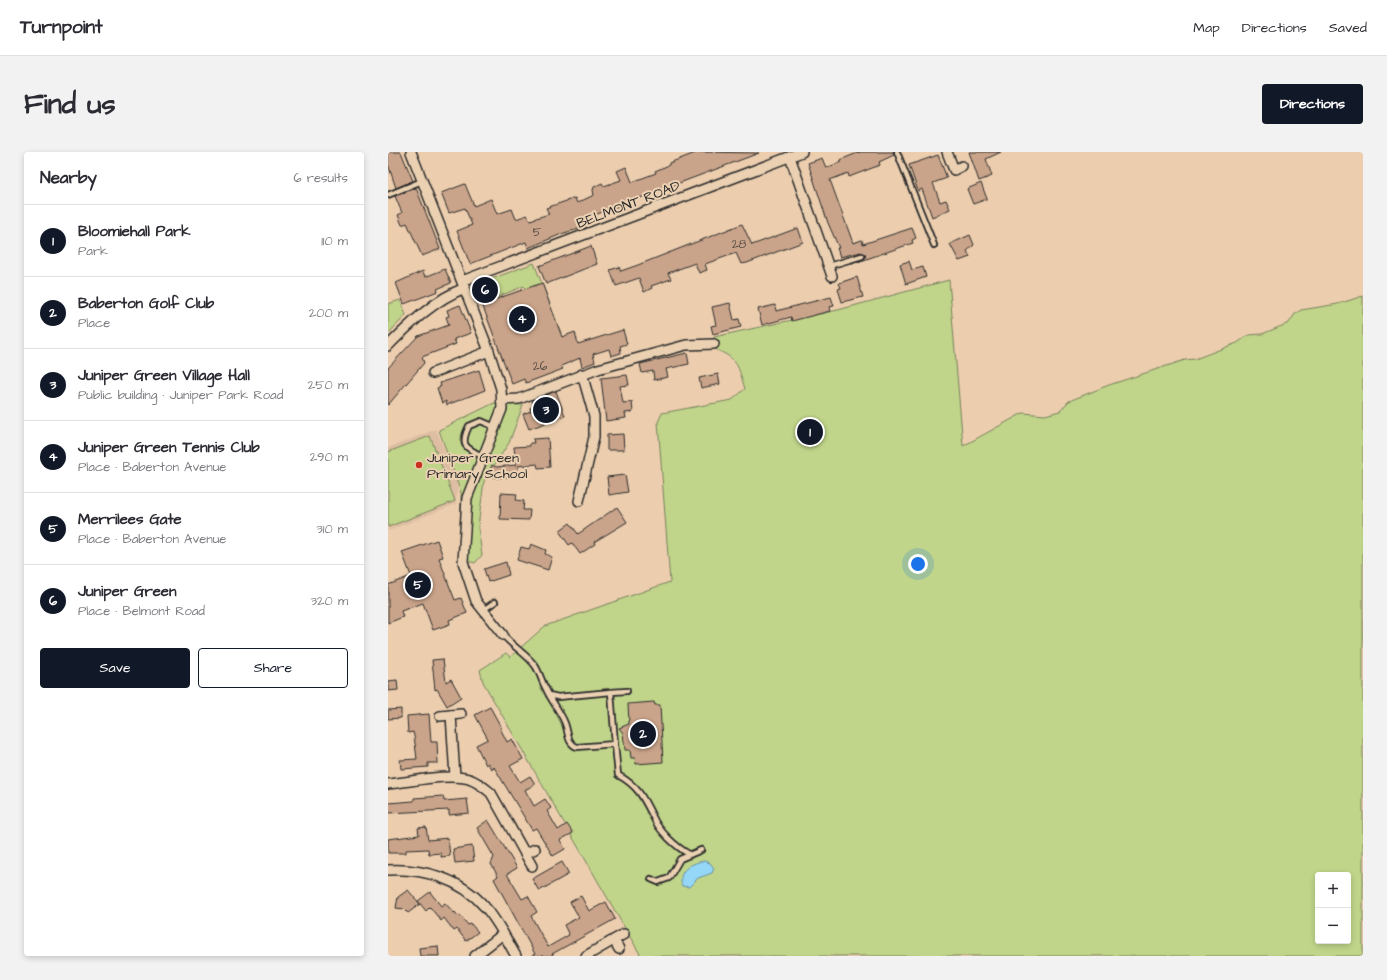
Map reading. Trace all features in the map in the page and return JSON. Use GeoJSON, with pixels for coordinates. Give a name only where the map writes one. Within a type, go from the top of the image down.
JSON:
{"type":"FeatureCollection","features":[{"type":"Feature","properties":{"kind":"street"},"geometry":{"type":"LineString","coordinates":[[411,152],[489,351],[501,388],[502,409],[482,456],[467,498],[463,562],[471,590],[483,610],[503,635]]}},
{"type":"Feature","properties":{"kind":"street","name":"BELMONT ROAD"},"geometry":{"type":"LineString","coordinates":[[388,346],[407,326],[463,285],[802,152]]}},
{"type":"Feature","properties":{"kind":"street"},"geometry":{"type":"LineString","coordinates":[[947,152],[954,170],[962,166]]}},
{"type":"Feature","properties":{"kind":"street"},"geometry":{"type":"LineString","coordinates":[[790,157],[832,276]]}},
{"type":"Feature","properties":{"kind":"street"},"geometry":{"type":"LineString","coordinates":[[502,400],[519,399],[582,374],[686,345],[714,344]]}},
{"type":"Feature","properties":{"kind":"street"},"geometry":{"type":"LineString","coordinates":[[433,373],[489,351]]}},
{"type":"Feature","properties":{"kind":"street"},"geometry":{"type":"LineString","coordinates":[[579,501],[594,437],[594,416],[582,374]]}},
{"type":"Feature","properties":{"kind":"street"},"geometry":{"type":"LineString","coordinates":[[440,716],[461,714]]}},
{"type":"Feature","properties":{"kind":"street"},"geometry":{"type":"LineString","coordinates":[[450,715],[455,777]]}},
{"type":"Feature","properties":{"kind":"street"},"geometry":{"type":"LineString","coordinates":[[388,784],[455,777],[470,779],[481,785],[491,793],[532,866]]}},
{"type":"Feature","properties":{"kind":"street"},"geometry":{"type":"LineString","coordinates":[[525,854],[535,849]]}},
{"type":"Feature","properties":{"kind":"street"},"geometry":{"type":"LineString","coordinates":[[388,870],[413,870],[433,874],[450,881],[476,898],[492,916],[516,956]]}},
{"type":"Feature","properties":{"kind":"street"},"geometry":{"type":"LineString","coordinates":[[475,956],[503,934]]}},
{"type":"Feature","properties":{"kind":"street"},"geometry":{"type":"LineString","coordinates":[[586,956],[624,934]]}},
{"type":"Feature","properties":{"kind":"street"},"geometry":{"type":"LineString","coordinates":[[614,940],[619,949]]}},
{"type":"Feature","properties":{"kind":"lane"},"geometry":{"type":"LineString","coordinates":[[897,152],[934,245]]}},
{"type":"Feature","properties":{"kind":"lane"},"geometry":{"type":"LineString","coordinates":[[388,194],[422,181]]}},
{"type":"Feature","properties":{"kind":"lane"},"geometry":{"type":"LineString","coordinates":[[829,266],[862,256]]}},
{"type":"Feature","properties":{"kind":"lane"},"geometry":{"type":"LineString","coordinates":[[482,456],[468,448],[463,443],[464,436],[469,426],[480,421],[495,427]]}},
{"type":"Feature","properties":{"kind":"lane"},"geometry":{"type":"LineString","coordinates":[[483,610],[496,602]]}},
{"type":"Feature","properties":{"kind":"lane"},"geometry":{"type":"LineString","coordinates":[[503,635],[511,645],[535,666],[549,695],[565,722],[569,743],[572,746],[577,748],[615,744]]}},
{"type":"Feature","properties":{"kind":"lane"},"geometry":{"type":"LineString","coordinates":[[549,695],[558,697],[627,691]]}},
{"type":"Feature","properties":{"kind":"lane"},"geometry":{"type":"LineString","coordinates":[[611,692],[618,775],[639,791],[650,808],[657,824],[682,850],[689,854]]}},
{"type":"Feature","properties":{"kind":"lane"},"geometry":{"type":"LineString","coordinates":[[651,879],[658,882],[669,878],[680,859],[682,850]]}},
{"type":"Feature","properties":{"kind":"lane"},"geometry":{"type":"LineString","coordinates":[[680,859],[689,854],[702,850]]}},
{"type":"Feature","properties":{"kind":"shaded area","name":"Juniper Green Primary School"},"geometry":{"type":"Polygon","coordinates":[[[436,429],[458,483],[456,504],[388,531],[388,448],[436,429]]]}},
{"type":"Feature","properties":{"kind":"green space"},"geometry":{"type":"Polygon","coordinates":[[[534,263],[561,333],[545,340],[524,286],[480,304],[473,286],[534,263]]]}},
{"type":"Feature","properties":{"kind":"green space"},"geometry":{"type":"Polygon","coordinates":[[[949,280],[963,446],[1023,413],[1045,415],[1060,411],[1069,401],[1109,385],[1185,360],[1195,359],[1237,343],[1249,335],[1262,334],[1289,323],[1295,314],[1301,310],[1338,304],[1363,296],[1363,956],[641,956],[483,682],[480,670],[506,653],[510,657],[545,626],[670,582],[658,422],[662,413],[732,400],[745,389],[741,374],[733,360],[722,352],[714,349],[714,337],[838,310],[949,280]]]}},
{"type":"Feature","properties":{"kind":"green space"},"geometry":{"type":"Polygon","coordinates":[[[400,300],[406,315],[388,334],[388,304],[400,300]]]}},
{"type":"Feature","properties":{"kind":"green space"},"geometry":{"type":"Polygon","coordinates":[[[494,403],[523,405],[509,443],[484,481],[478,527],[482,555],[475,563],[461,559],[461,493],[439,430],[494,403]]]}},
{"type":"Feature","properties":{"kind":"green space","name":"Juniper Green Primary School"},"geometry":{"type":"Polygon","coordinates":[[[430,436],[455,501],[388,527],[388,452],[430,436]]]}},
{"type":"Feature","properties":{"kind":"water"},"geometry":{"type":"Polygon","coordinates":[[[704,861],[710,863],[714,868],[712,873],[698,878],[689,887],[682,886],[681,876],[683,872],[690,866],[704,861]]]}},
{"type":"Feature","properties":{"kind":"building"},"geometry":{"type":"Polygon","coordinates":[[[388,152],[401,152],[413,181],[396,188],[388,164],[388,152]]]}},
{"type":"Feature","properties":{"kind":"building"},"geometry":{"type":"Polygon","coordinates":[[[698,152],[759,153],[584,219],[586,227],[564,233],[528,248],[526,242],[470,264],[457,231],[472,225],[465,208],[449,213],[441,193],[465,184],[474,206],[491,199],[497,214],[512,209],[516,219],[527,215],[530,220],[549,214],[546,208],[575,198],[577,203],[594,195],[594,187],[602,183],[604,186],[621,180],[617,171],[626,167],[632,182],[656,173],[655,171],[669,165],[669,163],[698,152]]]}},
{"type":"Feature","properties":{"kind":"building"},"geometry":{"type":"Polygon","coordinates":[[[860,152],[893,152],[894,155],[879,162],[880,165],[849,177],[848,173],[830,180],[853,243],[862,240],[863,244],[912,228],[916,238],[912,240],[913,243],[852,264],[864,259],[865,255],[861,252],[840,257],[837,248],[839,248],[828,223],[808,163],[822,158],[826,168],[841,162],[840,160],[860,152]]]}},
{"type":"Feature","properties":{"kind":"building"},"geometry":{"type":"Polygon","coordinates":[[[969,152],[1001,152],[986,159],[992,176],[979,181],[969,152]]]}},
{"type":"Feature","properties":{"kind":"building"},"geometry":{"type":"Polygon","coordinates":[[[938,155],[947,178],[933,183],[940,202],[946,200],[950,209],[932,217],[922,189],[918,191],[909,165],[938,155]]]}},
{"type":"Feature","properties":{"kind":"building"},"geometry":{"type":"Polygon","coordinates":[[[981,183],[987,199],[973,204],[967,189],[981,183]]]}},
{"type":"Feature","properties":{"kind":"building"},"geometry":{"type":"Polygon","coordinates":[[[416,188],[440,249],[422,256],[407,223],[402,225],[398,215],[402,213],[395,196],[416,188]]]}},
{"type":"Feature","properties":{"kind":"building"},"geometry":{"type":"Polygon","coordinates":[[[742,224],[752,245],[798,228],[803,242],[741,264],[736,253],[705,264],[707,270],[699,273],[695,263],[668,273],[671,279],[651,286],[652,288],[644,292],[639,278],[616,286],[610,270],[619,267],[621,271],[742,224]]]}},
{"type":"Feature","properties":{"kind":"building"},"geometry":{"type":"Polygon","coordinates":[[[970,235],[974,245],[967,251],[970,257],[959,261],[950,244],[970,235]]]}},
{"type":"Feature","properties":{"kind":"building"},"geometry":{"type":"Polygon","coordinates":[[[591,246],[597,264],[546,284],[539,266],[591,246]]]}},
{"type":"Feature","properties":{"kind":"building"},"geometry":{"type":"Polygon","coordinates":[[[909,261],[912,270],[923,267],[926,277],[906,284],[900,264],[909,261]]]}},
{"type":"Feature","properties":{"kind":"building"},"geometry":{"type":"Polygon","coordinates":[[[445,269],[451,283],[437,289],[438,291],[404,304],[396,283],[423,271],[425,277],[445,269]]]}},
{"type":"Feature","properties":{"kind":"building"},"geometry":{"type":"Polygon","coordinates":[[[857,277],[863,297],[842,302],[838,289],[841,288],[839,283],[857,277]]]}},
{"type":"Feature","properties":{"kind":"building"},"geometry":{"type":"Polygon","coordinates":[[[542,283],[562,337],[575,332],[578,344],[623,330],[627,344],[620,346],[621,353],[611,356],[609,349],[593,354],[595,362],[582,367],[580,358],[561,366],[563,369],[526,383],[524,379],[512,384],[482,304],[542,283]]]}},
{"type":"Feature","properties":{"kind":"building"},"geometry":{"type":"Polygon","coordinates":[[[831,297],[834,306],[829,307],[830,311],[792,321],[791,317],[762,325],[758,309],[775,305],[776,311],[831,297]]]}},
{"type":"Feature","properties":{"kind":"building"},"geometry":{"type":"Polygon","coordinates":[[[730,303],[734,320],[739,319],[741,327],[713,334],[711,326],[716,325],[712,307],[730,303]]]}},
{"type":"Feature","properties":{"kind":"building"},"geometry":{"type":"Polygon","coordinates":[[[460,305],[471,333],[454,339],[456,344],[422,357],[424,363],[388,405],[388,368],[418,336],[449,325],[446,317],[449,316],[447,310],[460,305]]]}},
{"type":"Feature","properties":{"kind":"building"},"geometry":{"type":"Polygon","coordinates":[[[687,353],[689,364],[666,369],[668,377],[654,380],[653,371],[642,373],[640,364],[687,353]]]}},
{"type":"Feature","properties":{"kind":"building"},"geometry":{"type":"Polygon","coordinates":[[[479,370],[485,390],[447,405],[446,401],[442,403],[437,388],[441,386],[440,383],[479,370]]]}},
{"type":"Feature","properties":{"kind":"building"},"geometry":{"type":"Polygon","coordinates":[[[718,374],[720,384],[701,388],[699,378],[718,374]]]}},
{"type":"Feature","properties":{"kind":"building"},"geometry":{"type":"Polygon","coordinates":[[[627,375],[629,385],[620,386],[623,403],[632,402],[633,412],[625,413],[626,418],[606,421],[601,378],[627,375]]]}},
{"type":"Feature","properties":{"kind":"building"},"geometry":{"type":"Polygon","coordinates":[[[556,391],[565,416],[529,429],[523,414],[531,411],[530,408],[534,406],[532,401],[556,391]]]}},
{"type":"Feature","properties":{"kind":"building"},"geometry":{"type":"Polygon","coordinates":[[[623,434],[624,450],[607,450],[607,435],[623,434]]]}},
{"type":"Feature","properties":{"kind":"building"},"geometry":{"type":"Polygon","coordinates":[[[548,438],[550,467],[538,468],[537,464],[518,466],[519,476],[496,478],[488,475],[492,465],[496,467],[516,465],[514,447],[530,446],[530,443],[534,443],[533,439],[548,438]]]}},
{"type":"Feature","properties":{"kind":"building"},"geometry":{"type":"Polygon","coordinates":[[[625,475],[628,492],[609,495],[607,477],[625,475]]]}},
{"type":"Feature","properties":{"kind":"building"},"geometry":{"type":"Polygon","coordinates":[[[501,493],[517,494],[516,500],[524,501],[523,510],[530,510],[529,520],[500,519],[501,493]]]}},
{"type":"Feature","properties":{"kind":"building"},"geometry":{"type":"Polygon","coordinates":[[[617,507],[627,522],[594,542],[595,544],[580,554],[572,543],[569,545],[559,531],[570,523],[578,534],[617,507]]]}},
{"type":"Feature","properties":{"kind":"building"},"geometry":{"type":"Polygon","coordinates":[[[437,540],[443,557],[439,558],[455,600],[461,598],[467,613],[449,620],[450,624],[433,630],[423,603],[401,611],[403,617],[388,623],[388,585],[411,576],[402,552],[437,540]]]}},
{"type":"Feature","properties":{"kind":"building"},"geometry":{"type":"Polygon","coordinates":[[[531,544],[546,550],[545,554],[552,557],[548,570],[517,560],[521,547],[529,549],[531,544]]]}},
{"type":"Feature","properties":{"kind":"building"},"geometry":{"type":"Polygon","coordinates":[[[506,562],[509,575],[488,582],[484,569],[506,562]]]}},
{"type":"Feature","properties":{"kind":"building"},"geometry":{"type":"Polygon","coordinates":[[[443,659],[446,682],[451,679],[461,697],[447,706],[437,689],[435,690],[432,660],[443,659]]]}},
{"type":"Feature","properties":{"kind":"building"},"geometry":{"type":"Polygon","coordinates":[[[397,680],[398,690],[388,691],[388,681],[397,680]]]}},
{"type":"Feature","properties":{"kind":"building"},"geometry":{"type":"Polygon","coordinates":[[[654,702],[655,705],[660,705],[663,762],[636,764],[635,758],[631,758],[630,750],[625,750],[623,733],[619,728],[629,724],[628,704],[654,702]]]}},
{"type":"Feature","properties":{"kind":"building"},"geometry":{"type":"Polygon","coordinates":[[[490,707],[507,742],[512,739],[523,759],[510,766],[520,782],[530,776],[535,784],[525,790],[534,806],[545,799],[551,808],[547,811],[558,830],[567,824],[573,833],[560,840],[565,849],[553,856],[536,828],[532,830],[494,767],[491,769],[488,763],[486,765],[476,745],[488,739],[475,715],[490,707]]]}},
{"type":"Feature","properties":{"kind":"building"},"geometry":{"type":"Polygon","coordinates":[[[401,709],[401,718],[388,719],[388,710],[401,709]]]}},
{"type":"Feature","properties":{"kind":"building"},"geometry":{"type":"Polygon","coordinates":[[[429,714],[431,742],[437,742],[438,763],[428,763],[428,767],[401,769],[400,760],[417,759],[413,732],[408,733],[407,716],[429,714]]]}},
{"type":"Feature","properties":{"kind":"building"},"geometry":{"type":"Polygon","coordinates":[[[443,796],[444,801],[467,799],[469,813],[449,815],[449,810],[388,813],[388,803],[414,801],[414,798],[443,796]]]}},
{"type":"Feature","properties":{"kind":"building"},"geometry":{"type":"Polygon","coordinates":[[[488,820],[517,868],[507,874],[522,899],[528,896],[537,912],[531,916],[548,947],[569,935],[564,925],[579,917],[570,902],[581,896],[589,911],[606,902],[615,919],[552,954],[553,956],[531,956],[535,954],[494,879],[498,876],[491,864],[494,857],[477,828],[488,820]]]}},
{"type":"Feature","properties":{"kind":"building"},"geometry":{"type":"Polygon","coordinates":[[[426,827],[428,840],[448,838],[450,856],[441,857],[441,853],[429,854],[428,849],[406,850],[406,853],[388,853],[388,839],[419,835],[418,828],[426,827]]]}},
{"type":"Feature","properties":{"kind":"building"},"geometry":{"type":"Polygon","coordinates":[[[472,846],[474,861],[455,863],[453,849],[472,846]]]}},
{"type":"Feature","properties":{"kind":"building"},"geometry":{"type":"Polygon","coordinates":[[[562,862],[569,874],[539,891],[532,879],[562,862]]]}},
{"type":"Feature","properties":{"kind":"building"},"geometry":{"type":"Polygon","coordinates":[[[408,890],[420,904],[408,913],[404,909],[396,908],[398,897],[408,890]]]}},
{"type":"Feature","properties":{"kind":"building"},"geometry":{"type":"Polygon","coordinates":[[[430,892],[441,906],[445,903],[454,913],[455,912],[458,916],[460,915],[468,925],[471,924],[478,932],[466,941],[457,929],[454,931],[444,918],[441,921],[430,907],[426,911],[418,901],[430,892]]]}},
{"type":"Feature","properties":{"kind":"building"},"geometry":{"type":"Polygon","coordinates":[[[438,946],[439,956],[420,956],[419,948],[438,946]]]}},
{"type":"Feature","properties":{"kind":"place","name":"Juniper Green"},"geometry":{"type":"Point","coordinates":[485,290]}},
{"type":"Feature","properties":{"kind":"place","name":"Juniper Green Tennis Club"},"geometry":{"type":"Point","coordinates":[522,319]}},
{"type":"Feature","properties":{"kind":"place","name":"Juniper Green Village Hall"},"geometry":{"type":"Point","coordinates":[546,410]}},
{"type":"Feature","properties":{"kind":"place","name":"Bloomiehall Park"},"geometry":{"type":"Point","coordinates":[810,432]}},
{"type":"Feature","properties":{"kind":"place","name":"Juniper Green Primary School"},"geometry":{"type":"Point","coordinates":[419,465]}},
{"type":"Feature","properties":{"kind":"place","name":"Merrilees Gate"},"geometry":{"type":"Point","coordinates":[418,585]}},
{"type":"Feature","properties":{"kind":"place","name":"Baberton Golf Club"},"geometry":{"type":"Point","coordinates":[643,734]}}]}
